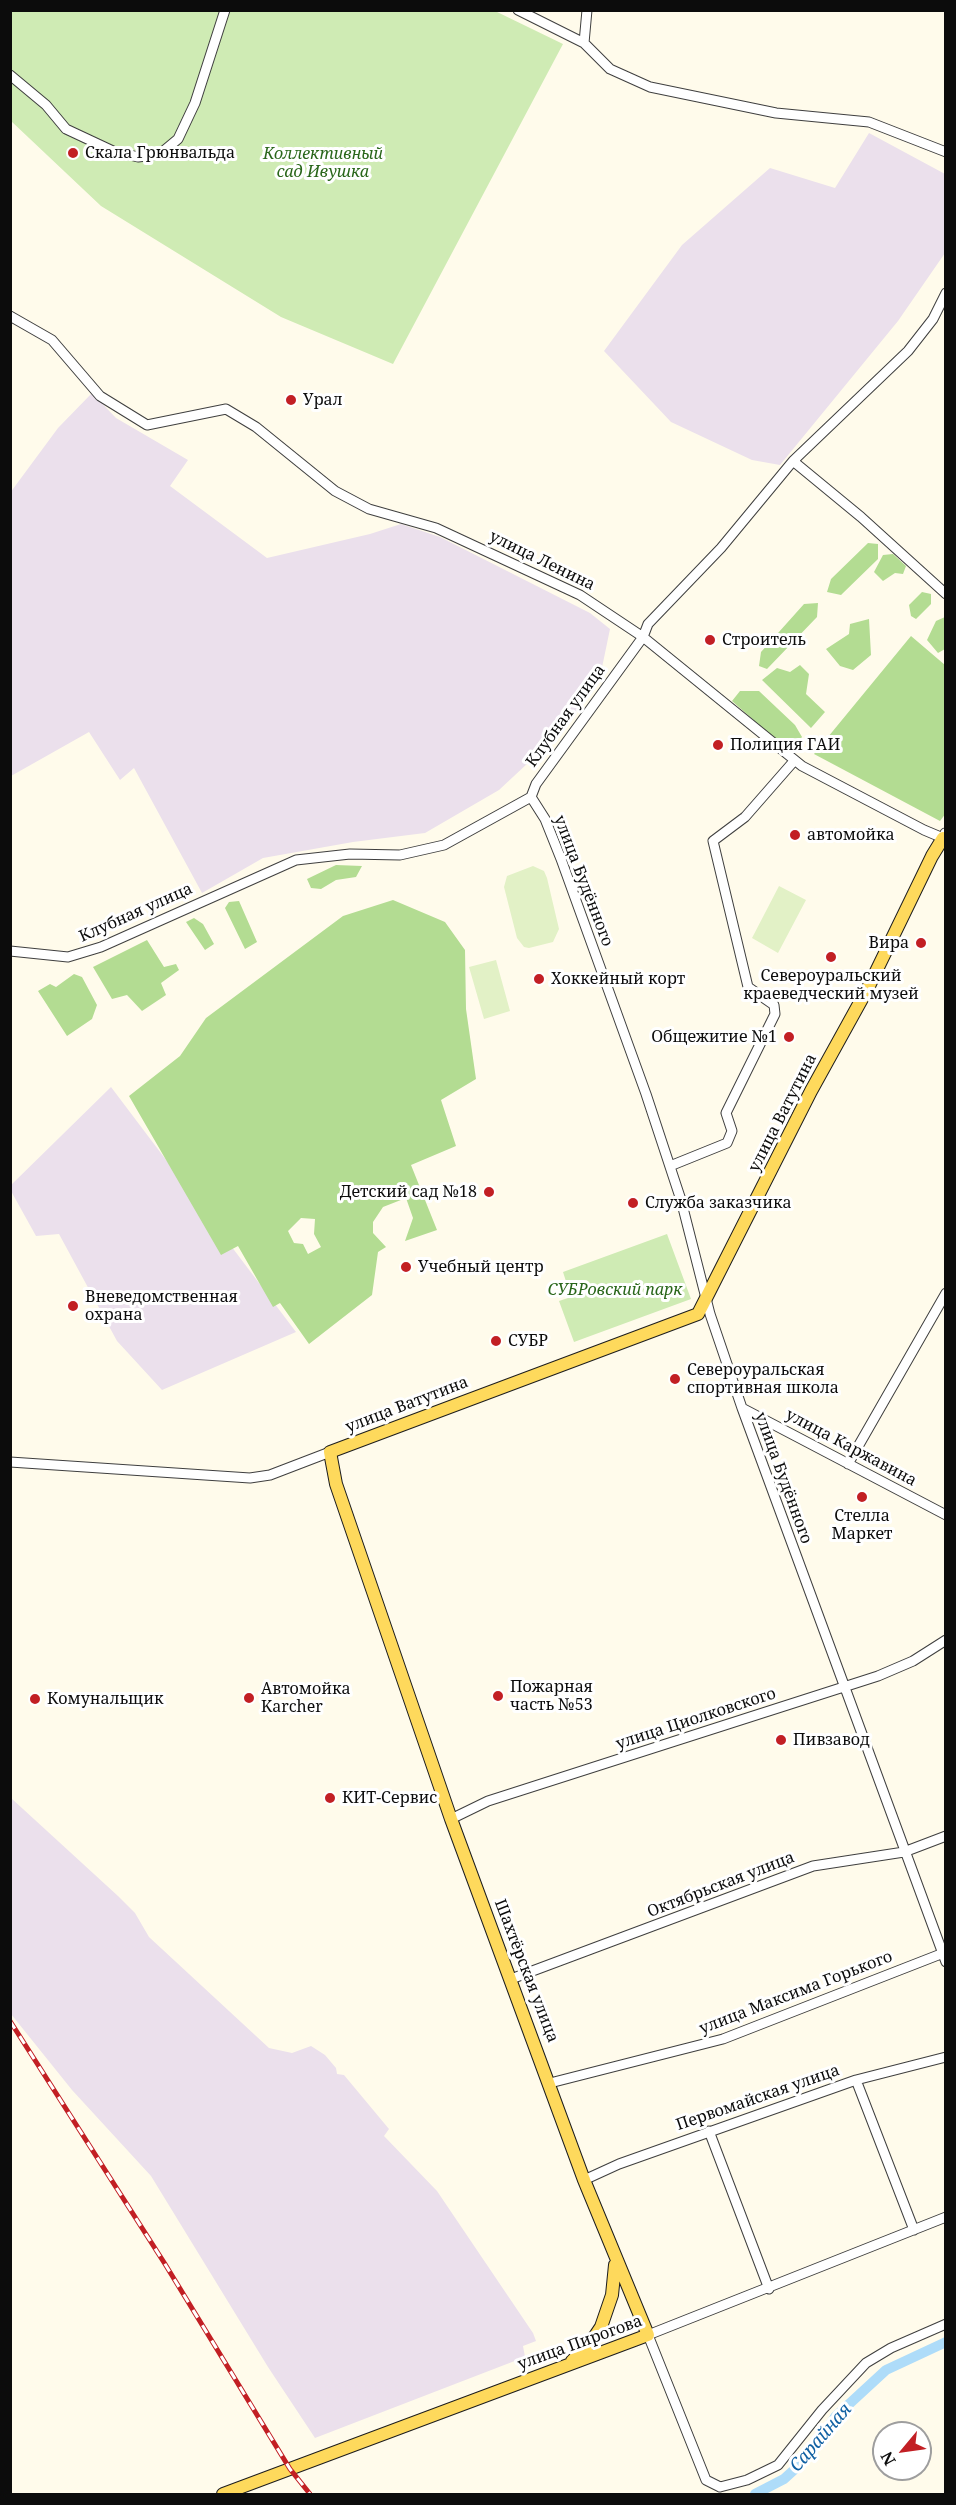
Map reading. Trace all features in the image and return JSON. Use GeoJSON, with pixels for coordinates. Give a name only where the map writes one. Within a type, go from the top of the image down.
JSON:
{"type":"FeatureCollection","features":[{"type":"Feature","properties":{"kind":"main road","name":"улица Ватутина"},"geometry":{"type":"LineString","coordinates":[[330,1452],[698,1314],[945,836]]}},
{"type":"Feature","properties":{"kind":"main road","name":"Шахтёрская улица"},"geometry":{"type":"LineString","coordinates":[[330,1452],[336,1484],[451,1819],[584,2180],[614,2258],[648,2335]]}},
{"type":"Feature","properties":{"kind":"main road"},"geometry":{"type":"LineString","coordinates":[[564,2367],[585,2349],[601,2327],[612,2295],[614,2258]]}},
{"type":"Feature","properties":{"kind":"main road","name":"улица Пирогова"},"geometry":{"type":"LineString","coordinates":[[223,2494],[648,2335]]}},
{"type":"Feature","properties":{"kind":"street"},"geometry":{"type":"LineString","coordinates":[[10,75],[46,105],[66,129],[113,151],[138,157],[160,154],[178,139],[195,104],[225,10]]}},
{"type":"Feature","properties":{"kind":"street"},"geometry":{"type":"LineString","coordinates":[[518,10],[584,43],[610,69],[650,87],[776,114],[869,122],[945,152]]}},
{"type":"Feature","properties":{"kind":"street"},"geometry":{"type":"LineString","coordinates":[[584,43],[587,10]]}},
{"type":"Feature","properties":{"kind":"street","name":"Клубная улица"},"geometry":{"type":"LineString","coordinates":[[10,951],[68,957],[101,947],[296,860],[350,854],[400,855],[444,845],[531,798],[536,784],[643,637],[648,624],[721,548],[793,461],[908,351],[933,319],[945,293]]}},
{"type":"Feature","properties":{"kind":"street","name":"улица Ленина"},"geometry":{"type":"LineString","coordinates":[[10,316],[52,340],[100,396],[147,425],[226,409],[256,427],[334,491],[369,509],[436,528],[580,595],[643,637],[794,761],[945,836]]}},
{"type":"Feature","properties":{"kind":"street"},"geometry":{"type":"LineString","coordinates":[[793,461],[861,517],[945,594]]}},
{"type":"Feature","properties":{"kind":"street"},"geometry":{"type":"LineString","coordinates":[[670,1166],[727,1143],[732,1131],[726,1113],[776,1014],[774,1005],[748,987],[713,841],[745,817],[794,761]]}},
{"type":"Feature","properties":{"kind":"street","name":"улица Будённого"},"geometry":{"type":"LineString","coordinates":[[531,798],[545,819],[561,860],[670,1166],[708,1296],[710,1314],[742,1408],[944,1956]]}},
{"type":"Feature","properties":{"kind":"street"},"geometry":{"type":"LineString","coordinates":[[848,1464],[945,1293]]}},
{"type":"Feature","properties":{"kind":"street","name":"улица Каржавина"},"geometry":{"type":"LineString","coordinates":[[742,1408],[945,1515]]}},
{"type":"Feature","properties":{"kind":"street"},"geometry":{"type":"LineString","coordinates":[[10,1462],[250,1478],[270,1475],[330,1452]]}},
{"type":"Feature","properties":{"kind":"street","name":"улица Циолковского"},"geometry":{"type":"LineString","coordinates":[[451,1819],[488,1801],[845,1688],[913,1661],[945,1640]]}},
{"type":"Feature","properties":{"kind":"street","name":"Октябрьская улица"},"geometry":{"type":"LineString","coordinates":[[511,1978],[813,1866],[904,1852],[945,1836]]}},
{"type":"Feature","properties":{"kind":"street","name":"улица Максима Горького"},"geometry":{"type":"LineString","coordinates":[[550,2083],[723,2039],[944,1956]]}},
{"type":"Feature","properties":{"kind":"street","name":"Первомайская улица"},"geometry":{"type":"LineString","coordinates":[[584,2180],[619,2164],[856,2080],[945,2057]]}},
{"type":"Feature","properties":{"kind":"street"},"geometry":{"type":"LineString","coordinates":[[856,2080],[914,2230]]}},
{"type":"Feature","properties":{"kind":"street"},"geometry":{"type":"LineString","coordinates":[[709,2131],[769,2289]]}},
{"type":"Feature","properties":{"kind":"street","name":"улица Пирогова"},"geometry":{"type":"LineString","coordinates":[[648,2335],[769,2289],[945,2217]]}},
{"type":"Feature","properties":{"kind":"street"},"geometry":{"type":"LineString","coordinates":[[720,2492],[778,2465],[822,2410],[866,2363],[891,2348],[945,2324]]}},
{"type":"Feature","properties":{"kind":"street","name":"Шахтёрская улица"},"geometry":{"type":"LineString","coordinates":[[648,2335],[706,2480],[720,2492]]}},
{"type":"Feature","properties":{"kind":"shaded area"},"geometry":{"type":"Polygon","coordinates":[[[869,133],[945,174],[945,253],[898,321],[780,465],[752,460],[671,422],[604,351],[682,245],[770,168],[835,188],[869,133]]]}},
{"type":"Feature","properties":{"kind":"shaded area"},"geometry":{"type":"Polygon","coordinates":[[[92,393],[116,418],[188,460],[170,486],[267,558],[370,534],[401,524],[440,537],[590,613],[610,629],[599,682],[538,761],[528,763],[499,790],[425,833],[353,842],[263,858],[202,893],[134,768],[120,780],[89,732],[11,776],[10,493],[58,428],[92,393]]]}},
{"type":"Feature","properties":{"kind":"shaded area"},"geometry":{"type":"Polygon","coordinates":[[[111,1087],[296,1332],[162,1390],[117,1341],[59,1234],[36,1236],[10,1186],[111,1087]]]}},
{"type":"Feature","properties":{"kind":"shaded area"},"geometry":{"type":"Polygon","coordinates":[[[11,1798],[118,1896],[135,1913],[149,1937],[269,2048],[292,2053],[311,2046],[325,2055],[336,2068],[337,2074],[344,2075],[389,2129],[384,2136],[437,2191],[533,2333],[536,2341],[523,2346],[525,2357],[315,2438],[268,2367],[151,2176],[72,2090],[11,2014],[11,1798]]]}},
{"type":"Feature","properties":{"kind":"green space","name":"Коллективный сад Ивушка"},"geometry":{"type":"Polygon","coordinates":[[[10,11],[495,11],[563,44],[393,364],[281,317],[101,206],[11,121],[10,11]]]}},
{"type":"Feature","properties":{"kind":"green space"},"geometry":{"type":"Polygon","coordinates":[[[868,543],[878,544],[878,559],[841,595],[827,592],[831,579],[868,543]]]}},
{"type":"Feature","properties":{"kind":"green space"},"geometry":{"type":"Polygon","coordinates":[[[893,554],[906,566],[903,574],[895,573],[883,581],[874,572],[883,555],[893,554]]]}},
{"type":"Feature","properties":{"kind":"green space"},"geometry":{"type":"Polygon","coordinates":[[[922,592],[931,594],[931,604],[916,619],[911,616],[909,605],[922,592]]]}},
{"type":"Feature","properties":{"kind":"green space"},"geometry":{"type":"Polygon","coordinates":[[[818,603],[817,617],[767,669],[759,666],[761,652],[804,604],[818,603]]]}},
{"type":"Feature","properties":{"kind":"green space"},"geometry":{"type":"Polygon","coordinates":[[[945,617],[945,649],[938,653],[927,640],[936,621],[945,617]]]}},
{"type":"Feature","properties":{"kind":"green space"},"geometry":{"type":"Polygon","coordinates":[[[869,619],[871,655],[853,670],[840,666],[826,649],[849,634],[850,624],[869,619]]]}},
{"type":"Feature","properties":{"kind":"green space"},"geometry":{"type":"Polygon","coordinates":[[[911,636],[945,665],[946,813],[940,821],[814,754],[911,636]]]}},
{"type":"Feature","properties":{"kind":"green space"},"geometry":{"type":"Polygon","coordinates":[[[800,665],[809,674],[806,694],[825,712],[811,728],[762,680],[777,668],[790,672],[800,665]]]}},
{"type":"Feature","properties":{"kind":"green space"},"geometry":{"type":"Polygon","coordinates":[[[740,691],[759,691],[795,725],[802,737],[794,747],[776,740],[732,701],[740,691]]]}},
{"type":"Feature","properties":{"kind":"green space"},"geometry":{"type":"Polygon","coordinates":[[[336,865],[362,866],[356,877],[336,880],[321,889],[311,888],[307,879],[336,865]]]}},
{"type":"Feature","properties":{"kind":"green space"},"geometry":{"type":"Polygon","coordinates":[[[533,866],[544,871],[547,878],[559,929],[553,942],[529,948],[524,947],[517,938],[504,887],[507,876],[533,866]]]}},
{"type":"Feature","properties":{"kind":"green space"},"geometry":{"type":"Polygon","coordinates":[[[779,886],[806,900],[778,953],[752,938],[779,886]]]}},
{"type":"Feature","properties":{"kind":"green space"},"geometry":{"type":"Polygon","coordinates":[[[393,900],[445,922],[465,950],[466,1009],[476,1079],[441,1100],[456,1146],[411,1165],[437,1230],[405,1241],[413,1218],[406,1198],[383,1207],[373,1222],[373,1233],[386,1247],[378,1252],[372,1295],[309,1344],[280,1303],[273,1307],[238,1246],[221,1255],[129,1096],[180,1056],[206,1018],[343,916],[393,900]],[[301,1218],[288,1231],[294,1243],[303,1244],[308,1254],[321,1247],[314,1234],[315,1219],[301,1218]]]}},
{"type":"Feature","properties":{"kind":"green space"},"geometry":{"type":"Polygon","coordinates":[[[239,901],[257,942],[245,949],[225,908],[229,902],[239,901]]]}},
{"type":"Feature","properties":{"kind":"green space"},"geometry":{"type":"Polygon","coordinates":[[[194,918],[203,924],[214,944],[205,950],[186,922],[194,918]]]}},
{"type":"Feature","properties":{"kind":"green space"},"geometry":{"type":"Polygon","coordinates":[[[147,940],[164,967],[176,964],[179,970],[161,983],[166,995],[142,1011],[127,995],[112,999],[93,967],[147,940]]]}},
{"type":"Feature","properties":{"kind":"green space"},"geometry":{"type":"Polygon","coordinates":[[[496,960],[510,1011],[484,1019],[469,967],[496,960]]]}},
{"type":"Feature","properties":{"kind":"green space"},"geometry":{"type":"Polygon","coordinates":[[[74,974],[82,977],[97,1005],[92,1019],[67,1036],[38,991],[50,984],[56,987],[74,974]]]}},
{"type":"Feature","properties":{"kind":"green space","name":"СУБРовский парк"},"geometry":{"type":"Polygon","coordinates":[[[667,1234],[691,1299],[574,1342],[559,1301],[571,1297],[563,1272],[667,1234]]]}},
{"type":"Feature","properties":{"kind":"waterway","name":"Сарайная"},"geometry":{"type":"LineString","coordinates":[[755,2494],[784,2479],[806,2459],[835,2417],[886,2370],[946,2342]]}},
{"type":"Feature","properties":{"kind":"railway"},"geometry":{"type":"LineString","coordinates":[[10,2021],[165,2264],[290,2469],[310,2494]]}},
{"type":"Feature","properties":{"kind":"place","name":"Скала Грюнвальда"},"geometry":{"type":"Point","coordinates":[73,153]}},
{"type":"Feature","properties":{"kind":"place","name":"Урал"},"geometry":{"type":"Point","coordinates":[291,400]}},
{"type":"Feature","properties":{"kind":"place","name":"Строитель"},"geometry":{"type":"Point","coordinates":[710,640]}},
{"type":"Feature","properties":{"kind":"place","name":"Полиция ГАИ"},"geometry":{"type":"Point","coordinates":[718,745]}},
{"type":"Feature","properties":{"kind":"place","name":"автомойка"},"geometry":{"type":"Point","coordinates":[795,835]}},
{"type":"Feature","properties":{"kind":"place","name":"Вира"},"geometry":{"type":"Point","coordinates":[921,943]}},
{"type":"Feature","properties":{"kind":"place","name":"Североуральский краеведческий музей"},"geometry":{"type":"Point","coordinates":[831,957]}},
{"type":"Feature","properties":{"kind":"place","name":"Хоккейный корт"},"geometry":{"type":"Point","coordinates":[539,979]}},
{"type":"Feature","properties":{"kind":"place","name":"Общежитие №1"},"geometry":{"type":"Point","coordinates":[789,1037]}},
{"type":"Feature","properties":{"kind":"place","name":"Детский сад №18"},"geometry":{"type":"Point","coordinates":[489,1192]}},
{"type":"Feature","properties":{"kind":"place","name":"Служба заказчика"},"geometry":{"type":"Point","coordinates":[633,1203]}},
{"type":"Feature","properties":{"kind":"place","name":"Учебный центр"},"geometry":{"type":"Point","coordinates":[406,1267]}},
{"type":"Feature","properties":{"kind":"place","name":"Вневедомственная охрана"},"geometry":{"type":"Point","coordinates":[73,1306]}},
{"type":"Feature","properties":{"kind":"place","name":"СУБР"},"geometry":{"type":"Point","coordinates":[496,1341]}},
{"type":"Feature","properties":{"kind":"place","name":"Североуральская спортивная школа"},"geometry":{"type":"Point","coordinates":[675,1379]}},
{"type":"Feature","properties":{"kind":"place","name":"Стелла Маркет"},"geometry":{"type":"Point","coordinates":[862,1497]}},
{"type":"Feature","properties":{"kind":"place","name":"Пожарная часть №53"},"geometry":{"type":"Point","coordinates":[498,1696]}},
{"type":"Feature","properties":{"kind":"place","name":"Автомойка Karcher"},"geometry":{"type":"Point","coordinates":[249,1698]}},
{"type":"Feature","properties":{"kind":"place","name":"Комунальщик"},"geometry":{"type":"Point","coordinates":[35,1699]}},
{"type":"Feature","properties":{"kind":"place","name":"Пивзавод"},"geometry":{"type":"Point","coordinates":[781,1740]}},
{"type":"Feature","properties":{"kind":"place","name":"КИТ-Сервис"},"geometry":{"type":"Point","coordinates":[330,1798]}}]}
